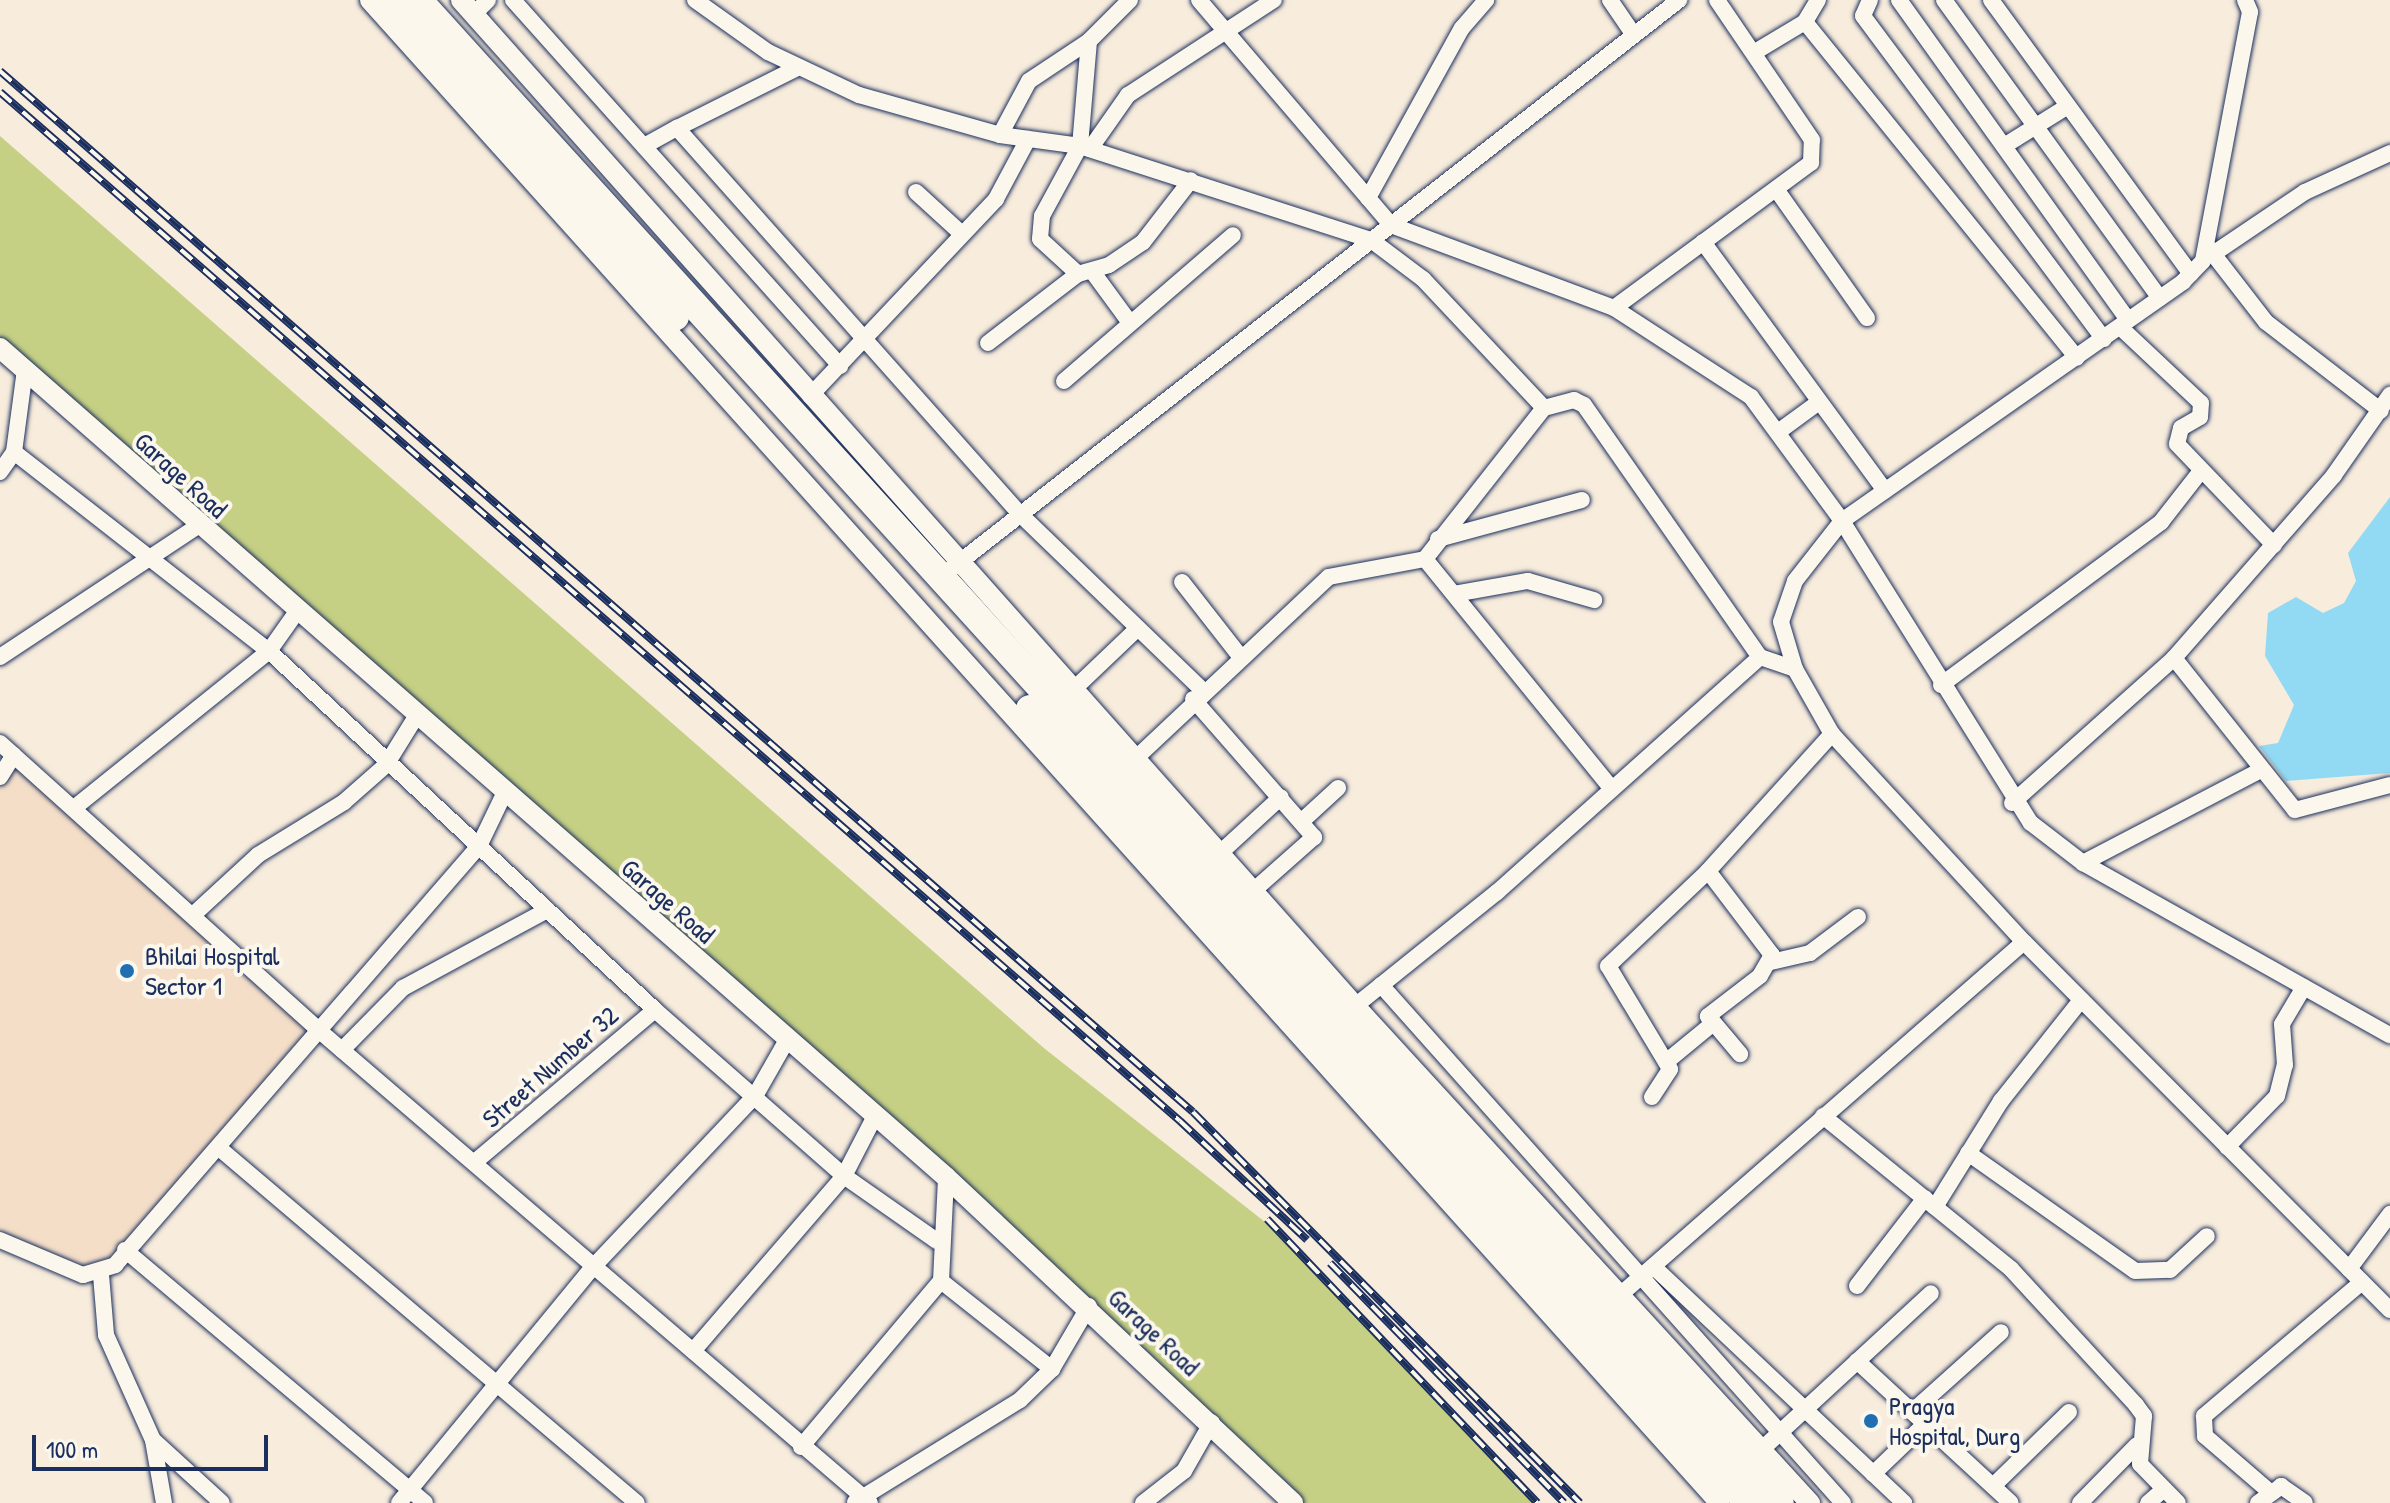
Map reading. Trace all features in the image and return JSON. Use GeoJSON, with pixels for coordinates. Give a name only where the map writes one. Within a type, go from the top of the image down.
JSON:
{"type":"FeatureCollection","features":[{"type":"Feature","properties":{"kind":"highway"},"geometry":{"type":"LineString","coordinates":[[390,0],[1749,1503]]}},
{"type":"Feature","properties":{"kind":"highway"},"geometry":{"type":"LineString","coordinates":[[418,0],[939,580],[1423,1096],[1780,1503]]}},
{"type":"Feature","properties":{"kind":"street"},"geometry":{"type":"LineString","coordinates":[[370,0],[1720,1503]]}},
{"type":"Feature","properties":{"kind":"street"},"geometry":{"type":"LineString","coordinates":[[488,0],[467,7],[1355,1006],[1423,1096],[1620,1295],[1810,1503]]}},
{"type":"Feature","properties":{"kind":"street"},"geometry":{"type":"LineString","coordinates":[[513,0],[840,366]]}},
{"type":"Feature","properties":{"kind":"street"},"geometry":{"type":"LineString","coordinates":[[695,0],[799,67],[859,95],[1000,135],[1085,148],[1371,240],[1423,279],[1544,408]]}},
{"type":"Feature","properties":{"kind":"street"},"geometry":{"type":"LineString","coordinates":[[1000,135],[1029,81],[1089,41],[1130,0]]}},
{"type":"Feature","properties":{"kind":"street"},"geometry":{"type":"LineString","coordinates":[[1199,0],[1391,225],[1614,308],[1742,389],[1778,432],[1842,521],[2012,803],[2083,863],[2390,1035]]}},
{"type":"Feature","properties":{"kind":"street"},"geometry":{"type":"LineString","coordinates":[[1128,320],[1085,272],[1038,228],[1113,107],[1274,0]]}},
{"type":"Feature","properties":{"kind":"street"},"geometry":{"type":"LineString","coordinates":[[1368,198],[1462,28],[1486,0]]}},
{"type":"Feature","properties":{"kind":"street"},"geometry":{"type":"LineString","coordinates":[[1610,0],[1634,35]]}},
{"type":"Feature","properties":{"kind":"street"},"geometry":{"type":"LineString","coordinates":[[939,580],[1019,513],[1679,0]]}},
{"type":"Feature","properties":{"kind":"street"},"geometry":{"type":"LineString","coordinates":[[1614,308],[1811,163],[1814,151],[1755,52],[1717,0]]}},
{"type":"Feature","properties":{"kind":"street"},"geometry":{"type":"LineString","coordinates":[[1755,52],[1805,22],[1818,0]]}},
{"type":"Feature","properties":{"kind":"street"},"geometry":{"type":"LineString","coordinates":[[1870,0],[1863,16],[2104,339]]}},
{"type":"Feature","properties":{"kind":"street"},"geometry":{"type":"LineString","coordinates":[[1899,0],[2004,146],[2147,360],[2184,382],[2201,403],[2200,417],[2176,436],[2200,472],[2274,545]]}},
{"type":"Feature","properties":{"kind":"street"},"geometry":{"type":"LineString","coordinates":[[1944,0],[2160,298]]}},
{"type":"Feature","properties":{"kind":"street"},"geometry":{"type":"LineString","coordinates":[[1991,0],[2191,274]]}},
{"type":"Feature","properties":{"kind":"street"},"geometry":{"type":"LineString","coordinates":[[2248,1],[2210,250],[2266,322],[2381,411]]}},
{"type":"Feature","properties":{"kind":"street"},"geometry":{"type":"LineString","coordinates":[[1805,22],[2077,358]]}},
{"type":"Feature","properties":{"kind":"street"},"geometry":{"type":"LineString","coordinates":[[1085,148],[1089,41]]}},
{"type":"Feature","properties":{"kind":"street"},"geometry":{"type":"LineString","coordinates":[[644,146],[799,67]]}},
{"type":"Feature","properties":{"kind":"street"},"geometry":{"type":"LineString","coordinates":[[2004,146],[2068,106]]}},
{"type":"Feature","properties":{"kind":"street"},"geometry":{"type":"LineString","coordinates":[[677,128],[1019,513],[1138,628],[1302,821],[1312,844],[1253,891]]}},
{"type":"Feature","properties":{"kind":"street"},"geometry":{"type":"LineString","coordinates":[[810,396],[1005,187],[1028,139]]}},
{"type":"Feature","properties":{"kind":"street"},"geometry":{"type":"LineString","coordinates":[[2390,153],[2305,192],[2210,250],[2191,274],[2160,298],[1842,521],[1785,601],[1781,622],[1795,669],[1832,734],[2024,942],[2390,1310]]}},
{"type":"Feature","properties":{"kind":"street"},"geometry":{"type":"LineString","coordinates":[[988,343],[1085,272],[1143,242],[1191,180]]}},
{"type":"Feature","properties":{"kind":"street"},"geometry":{"type":"LineString","coordinates":[[1776,189],[1867,318]]}},
{"type":"Feature","properties":{"kind":"street"},"geometry":{"type":"LineString","coordinates":[[916,192],[962,234]]}},
{"type":"Feature","properties":{"kind":"street"},"geometry":{"type":"LineString","coordinates":[[1064,381],[1128,320],[1233,235]]}},
{"type":"Feature","properties":{"kind":"street"},"geometry":{"type":"LineString","coordinates":[[1703,242],[1885,491]]}},
{"type":"Feature","properties":{"kind":"street","name":"Garage Road"},"geometry":{"type":"LineString","coordinates":[[0,348],[198,526],[946,1177],[1089,1306],[1293,1503]]}},
{"type":"Feature","properties":{"kind":"street"},"geometry":{"type":"LineString","coordinates":[[0,472],[14,452],[25,370]]}},
{"type":"Feature","properties":{"kind":"street"},"geometry":{"type":"LineString","coordinates":[[2012,803],[2174,658],[2274,545],[2381,411],[2390,395]]}},
{"type":"Feature","properties":{"kind":"street"},"geometry":{"type":"LineString","coordinates":[[1135,759],[1239,655],[1329,577],[1425,559],[1544,408],[1574,400],[1584,405],[1760,657],[1795,669]]}},
{"type":"Feature","properties":{"kind":"street"},"geometry":{"type":"LineString","coordinates":[[1778,432],[1819,402]]}},
{"type":"Feature","properties":{"kind":"street"},"geometry":{"type":"LineString","coordinates":[[14,452],[269,651],[386,765],[479,846],[655,1010],[844,1176],[937,1241]]}},
{"type":"Feature","properties":{"kind":"street"},"geometry":{"type":"LineString","coordinates":[[1941,685],[2161,522],[2200,472]]}},
{"type":"Feature","properties":{"kind":"street"},"geometry":{"type":"LineString","coordinates":[[1438,539],[1582,500]]}},
{"type":"Feature","properties":{"kind":"street"},"geometry":{"type":"LineString","coordinates":[[0,657],[145,557],[198,526]]}},
{"type":"Feature","properties":{"kind":"street"},"geometry":{"type":"LineString","coordinates":[[1425,559],[1610,787]]}},
{"type":"Feature","properties":{"kind":"street"},"geometry":{"type":"LineString","coordinates":[[1454,594],[1528,581],[1594,600]]}},
{"type":"Feature","properties":{"kind":"street"},"geometry":{"type":"LineString","coordinates":[[1182,582],[1239,655]]}},
{"type":"Feature","properties":{"kind":"street"},"geometry":{"type":"LineString","coordinates":[[74,808],[269,651],[298,610]]}},
{"type":"Feature","properties":{"kind":"street"},"geometry":{"type":"LineString","coordinates":[[1074,689],[1138,628]]}},
{"type":"Feature","properties":{"kind":"street"},"geometry":{"type":"LineString","coordinates":[[1355,1006],[1760,657]]}},
{"type":"Feature","properties":{"kind":"street"},"geometry":{"type":"LineString","coordinates":[[2174,658],[2257,772],[2295,810],[2390,785]]}},
{"type":"Feature","properties":{"kind":"street"},"geometry":{"type":"LineString","coordinates":[[193,915],[258,855],[344,802],[386,765],[417,715]]}},
{"type":"Feature","properties":{"kind":"street"},"geometry":{"type":"LineString","coordinates":[[1652,1097],[1670,1077],[1666,1062],[1608,966],[1708,871],[1832,734]]}},
{"type":"Feature","properties":{"kind":"street"},"geometry":{"type":"LineString","coordinates":[[0,743],[315,1027],[476,1161],[862,1500],[1020,1400],[1052,1369],[1089,1306]]}},
{"type":"Feature","properties":{"kind":"street"},"geometry":{"type":"LineString","coordinates":[[0,777],[14,755]]}},
{"type":"Feature","properties":{"kind":"street"},"geometry":{"type":"LineString","coordinates":[[2083,863],[2257,772]]}},
{"type":"Feature","properties":{"kind":"street"},"geometry":{"type":"LineString","coordinates":[[1302,821],[1338,788]]}},
{"type":"Feature","properties":{"kind":"street"},"geometry":{"type":"LineString","coordinates":[[164,1503],[153,1440],[106,1335],[101,1275],[219,1148],[315,1027],[479,846],[505,792]]}},
{"type":"Feature","properties":{"kind":"street"},"geometry":{"type":"LineString","coordinates":[[1219,854],[1281,797]]}},
{"type":"Feature","properties":{"kind":"street"},"geometry":{"type":"LineString","coordinates":[[1708,871],[1769,945],[1771,962]]}},
{"type":"Feature","properties":{"kind":"street"},"geometry":{"type":"LineString","coordinates":[[342,1050],[403,988],[547,910]]}},
{"type":"Feature","properties":{"kind":"street"},"geometry":{"type":"LineString","coordinates":[[1666,1062],[1711,1025],[1712,1008],[1771,962],[1810,953],[1858,917]]}},
{"type":"Feature","properties":{"kind":"street"},"geometry":{"type":"LineString","coordinates":[[1620,1295],[1649,1274],[1823,1116],[2024,942]]}},
{"type":"Feature","properties":{"kind":"street"},"geometry":{"type":"LineString","coordinates":[[1381,985],[1649,1274],[1843,1503]]}},
{"type":"Feature","properties":{"kind":"street"},"geometry":{"type":"LineString","coordinates":[[2227,1147],[2277,1096],[2285,1065],[2282,1024],[2304,987]]}},
{"type":"Feature","properties":{"kind":"street"},"geometry":{"type":"LineString","coordinates":[[1857,1286],[1930,1202],[2081,1000]]}},
{"type":"Feature","properties":{"kind":"street","name":"Street Number 32"},"geometry":{"type":"LineString","coordinates":[[476,1161],[655,1010]]}},
{"type":"Feature","properties":{"kind":"street"},"geometry":{"type":"LineString","coordinates":[[1711,1025],[1740,1054]]}},
{"type":"Feature","properties":{"kind":"street"},"geometry":{"type":"LineString","coordinates":[[404,1496],[499,1386],[594,1266],[755,1096],[787,1040]]}},
{"type":"Feature","properties":{"kind":"street"},"geometry":{"type":"LineString","coordinates":[[693,1351],[844,1176],[875,1116]]}},
{"type":"Feature","properties":{"kind":"street"},"geometry":{"type":"LineString","coordinates":[[1823,1116],[2011,1269],[2136,1405],[2144,1429],[2137,1445],[2080,1503]]}},
{"type":"Feature","properties":{"kind":"street"},"geometry":{"type":"LineString","coordinates":[[219,1148],[637,1503]]}},
{"type":"Feature","properties":{"kind":"street"},"geometry":{"type":"LineString","coordinates":[[1968,1153],[2135,1271],[2170,1270],[2207,1236]]}},
{"type":"Feature","properties":{"kind":"street"},"geometry":{"type":"LineString","coordinates":[[801,1447],[941,1281],[937,1241],[946,1177]]}},
{"type":"Feature","properties":{"kind":"street"},"geometry":{"type":"LineString","coordinates":[[2349,1269],[2390,1214]]}},
{"type":"Feature","properties":{"kind":"street"},"geometry":{"type":"LineString","coordinates":[[0,1240],[63,1270],[101,1275]]}},
{"type":"Feature","properties":{"kind":"street"},"geometry":{"type":"LineString","coordinates":[[125,1250],[404,1496],[425,1503]]}},
{"type":"Feature","properties":{"kind":"street"},"geometry":{"type":"LineString","coordinates":[[1649,1274],[1805,1410],[1904,1503]]}},
{"type":"Feature","properties":{"kind":"street"},"geometry":{"type":"LineString","coordinates":[[941,1281],[1052,1369]]}},
{"type":"Feature","properties":{"kind":"street"},"geometry":{"type":"LineString","coordinates":[[2305,1503],[2290,1488],[2264,1498],[2205,1436],[2204,1416],[2362,1282]]}},
{"type":"Feature","properties":{"kind":"street"},"geometry":{"type":"LineString","coordinates":[[1761,1450],[1931,1293]]}},
{"type":"Feature","properties":{"kind":"street"},"geometry":{"type":"LineString","coordinates":[[1913,1411],[2001,1332]]}},
{"type":"Feature","properties":{"kind":"street"},"geometry":{"type":"LineString","coordinates":[[1857,1361],[2011,1503]]}},
{"type":"Feature","properties":{"kind":"street"},"geometry":{"type":"LineString","coordinates":[[1993,1486],[2069,1412]]}},
{"type":"Feature","properties":{"kind":"street"},"geometry":{"type":"LineString","coordinates":[[1143,1503],[1184,1471],[1212,1422]]}},
{"type":"Feature","properties":{"kind":"street"},"geometry":{"type":"LineString","coordinates":[[1873,1474],[1926,1423]]}},
{"type":"Feature","properties":{"kind":"street"},"geometry":{"type":"LineString","coordinates":[[153,1440],[211,1500]]}},
{"type":"Feature","properties":{"kind":"street"},"geometry":{"type":"LineString","coordinates":[[2137,1445],[2140,1464],[2178,1503]]}},
{"type":"Feature","properties":{"kind":"street"},"geometry":{"type":"LineString","coordinates":[[2148,1503],[2164,1489]]}},
{"type":"Feature","properties":{"kind":"shaded area","name":"Bhilai Hospital Sector 1"},"geometry":{"type":"Polygon","coordinates":[[[14,755],[315,1027],[101,1275],[0,1240],[0,777],[14,755]]]}},
{"type":"Feature","properties":{"kind":"green space"},"geometry":{"type":"Polygon","coordinates":[[[0,136],[1045,1049],[1293,1244],[1537,1503],[1291,1503],[1212,1422],[0,348],[0,136]]]}},
{"type":"Feature","properties":{"kind":"water"},"geometry":{"type":"Polygon","coordinates":[[[2390,497],[2390,773],[2286,781],[2259,746],[2278,743],[2294,705],[2265,656],[2268,613],[2296,597],[2323,613],[2344,603],[2356,581],[2348,553],[2390,497]]]}},
{"type":"Feature","properties":{"kind":"railway"},"geometry":{"type":"LineString","coordinates":[[0,71],[1193,1112],[1580,1503]]}},
{"type":"Feature","properties":{"kind":"railway"},"geometry":{"type":"LineString","coordinates":[[0,92],[1180,1121],[1307,1240]]}},
{"type":"Feature","properties":{"kind":"railway"},"geometry":{"type":"LineString","coordinates":[[1267,1219],[1537,1503]]}},
{"type":"Feature","properties":{"kind":"railway"},"geometry":{"type":"LineString","coordinates":[[1330,1263],[1564,1503]]}},
{"type":"Feature","properties":{"kind":"place","name":"Bhilai Hospital Sector 1"},"geometry":{"type":"Point","coordinates":[127,971]}},
{"type":"Feature","properties":{"kind":"place","name":"Pragya Hospital, Durg"},"geometry":{"type":"Point","coordinates":[1871,1421]}}]}
